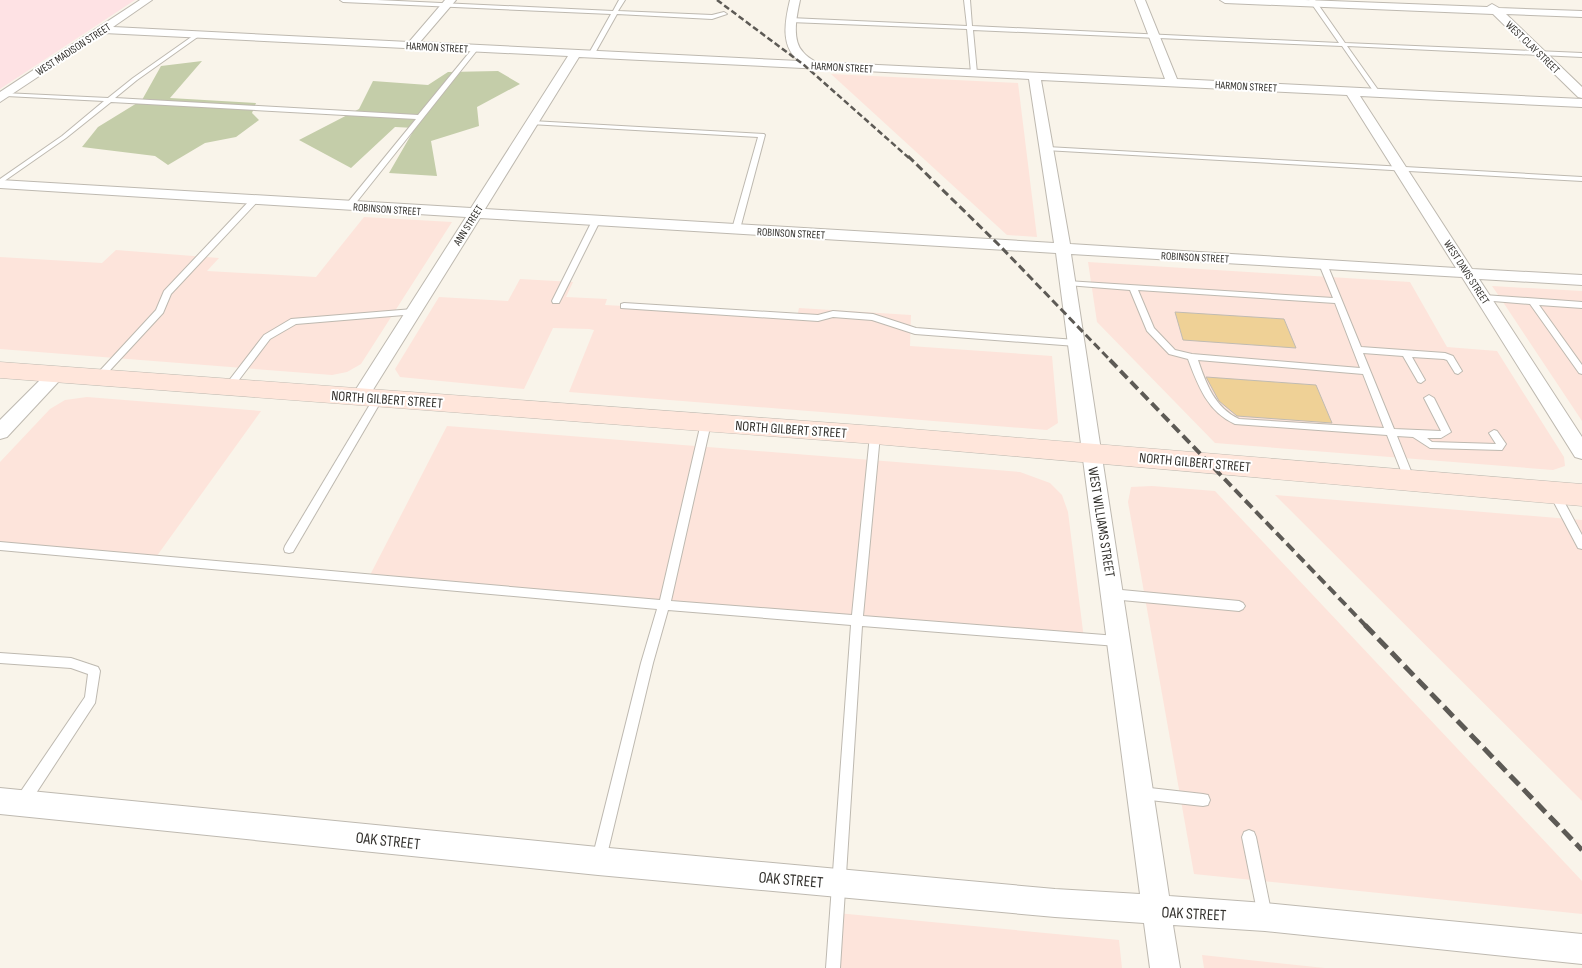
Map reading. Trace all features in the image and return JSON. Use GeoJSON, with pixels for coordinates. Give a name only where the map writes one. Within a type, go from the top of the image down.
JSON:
{"type":"FeatureCollection","features":[{"type":"Feature","properties":{"kind":"main road","name":"NORTH GILBERT STREET"},"geometry":{"type":"LineString","coordinates":[[0,370],[875,435],[1582,494]]}},
{"type":"Feature","properties":{"kind":"street","name":"WEST MADISON STREET"},"geometry":{"type":"LineString","coordinates":[[3,96],[147,0]]}},
{"type":"Feature","properties":{"kind":"street"},"geometry":{"type":"LineString","coordinates":[[795,0],[790,20],[797,53],[814,66]]}},
{"type":"Feature","properties":{"kind":"street"},"geometry":{"type":"LineString","coordinates":[[1140,0],[1172,82]]}},
{"type":"Feature","properties":{"kind":"street"},"geometry":{"type":"LineString","coordinates":[[1225,0],[1582,14]]}},
{"type":"Feature","properties":{"kind":"street","name":"WEST CLAY STREET"},"geometry":{"type":"LineString","coordinates":[[1484,0],[1582,94]]}},
{"type":"Feature","properties":{"kind":"street"},"geometry":{"type":"LineString","coordinates":[[411,46],[449,2]]}},
{"type":"Feature","properties":{"kind":"street","name":"HARMON STREET"},"geometry":{"type":"LineString","coordinates":[[102,30],[1582,103]]}},
{"type":"Feature","properties":{"kind":"street","name":"ANN STREET"},"geometry":{"type":"LineString","coordinates":[[369,397],[413,312],[575,54]]}},
{"type":"Feature","properties":{"kind":"street","name":"WEST WILLIAMS STREET"},"geometry":{"type":"LineString","coordinates":[[1035,77],[1063,249],[1111,580],[1117,641],[1166,968]]}},
{"type":"Feature","properties":{"kind":"street","name":"WEST DAVIS STREET"},"geometry":{"type":"LineString","coordinates":[[1351,92],[1466,272],[1579,443]]}},
{"type":"Feature","properties":{"kind":"street","name":"ROBINSON STREET"},"geometry":{"type":"LineString","coordinates":[[0,183],[475,214],[1582,280]]}},
{"type":"Feature","properties":{"kind":"street"},"geometry":{"type":"LineString","coordinates":[[0,432],[55,374]]}},
{"type":"Feature","properties":{"kind":"street","name":"OAK STREET"},"geometry":{"type":"LineString","coordinates":[[11,802],[598,861],[1157,912],[1265,918],[1582,949]]}},
{"type":"Feature","properties":{"kind":"lane"},"geometry":{"type":"LineString","coordinates":[[343,0],[449,2],[615,13],[712,17],[724,14]]}},
{"type":"Feature","properties":{"kind":"lane"},"geometry":{"type":"LineString","coordinates":[[591,55],[622,0]]}},
{"type":"Feature","properties":{"kind":"lane"},"geometry":{"type":"LineString","coordinates":[[967,0],[974,73]]}},
{"type":"Feature","properties":{"kind":"lane"},"geometry":{"type":"LineString","coordinates":[[1313,2],[1378,94]]}},
{"type":"Feature","properties":{"kind":"lane"},"geometry":{"type":"LineString","coordinates":[[790,20],[1582,55]]}},
{"type":"Feature","properties":{"kind":"lane"},"geometry":{"type":"LineString","coordinates":[[0,183],[64,137],[135,79],[197,35]]}},
{"type":"Feature","properties":{"kind":"lane"},"geometry":{"type":"LineString","coordinates":[[348,206],[418,117],[475,49]]}},
{"type":"Feature","properties":{"kind":"lane"},"geometry":{"type":"LineString","coordinates":[[3,96],[418,117]]}},
{"type":"Feature","properties":{"kind":"lane"},"geometry":{"type":"LineString","coordinates":[[532,123],[762,134],[736,229]]}},
{"type":"Feature","properties":{"kind":"lane"},"geometry":{"type":"LineString","coordinates":[[1047,149],[1582,180]]}},
{"type":"Feature","properties":{"kind":"lane"},"geometry":{"type":"LineString","coordinates":[[98,378],[160,311],[167,293],[254,200]]}},
{"type":"Feature","properties":{"kind":"lane"},"geometry":{"type":"LineString","coordinates":[[556,301],[596,221]]}},
{"type":"Feature","properties":{"kind":"lane"},"geometry":{"type":"LineString","coordinates":[[1323,264],[1410,481]]}},
{"type":"Feature","properties":{"kind":"lane"},"geometry":{"type":"LineString","coordinates":[[1067,283],[1339,301]]}},
{"type":"Feature","properties":{"kind":"lane"},"geometry":{"type":"LineString","coordinates":[[1133,287],[1150,329],[1172,352],[1192,358],[1365,371]]}},
{"type":"Feature","properties":{"kind":"lane"},"geometry":{"type":"LineString","coordinates":[[1484,298],[1582,305]]}},
{"type":"Feature","properties":{"kind":"lane"},"geometry":{"type":"LineString","coordinates":[[1533,302],[1582,371]]}},
{"type":"Feature","properties":{"kind":"lane"},"geometry":{"type":"LineString","coordinates":[[624,306],[818,318],[833,314],[873,317],[915,331],[1076,343]]}},
{"type":"Feature","properties":{"kind":"lane"},"geometry":{"type":"LineString","coordinates":[[229,387],[268,337],[294,321],[413,312]]}},
{"type":"Feature","properties":{"kind":"lane"},"geometry":{"type":"LineString","coordinates":[[1357,350],[1445,356],[1450,358],[1458,371]]}},
{"type":"Feature","properties":{"kind":"lane"},"geometry":{"type":"LineString","coordinates":[[1406,353],[1421,380]]}},
{"type":"Feature","properties":{"kind":"lane"},"geometry":{"type":"LineString","coordinates":[[1192,358],[1203,387],[1217,408],[1228,419],[1238,422],[1441,435],[1446,432],[1429,398]]}},
{"type":"Feature","properties":{"kind":"lane"},"geometry":{"type":"LineString","coordinates":[[289,548],[369,397]]}},
{"type":"Feature","properties":{"kind":"lane"},"geometry":{"type":"LineString","coordinates":[[598,861],[647,663],[664,606],[706,423]]}},
{"type":"Feature","properties":{"kind":"lane"},"geometry":{"type":"LineString","coordinates":[[1415,433],[1430,444],[1499,448],[1500,444],[1494,433]]}},
{"type":"Feature","properties":{"kind":"lane"},"geometry":{"type":"LineString","coordinates":[[833,968],[857,621],[875,435]]}},
{"type":"Feature","properties":{"kind":"lane"},"geometry":{"type":"LineString","coordinates":[[1553,492],[1582,545]]}},
{"type":"Feature","properties":{"kind":"lane"},"geometry":{"type":"LineString","coordinates":[[0,546],[664,606],[1117,641]]}},
{"type":"Feature","properties":{"kind":"lane"},"geometry":{"type":"LineString","coordinates":[[1111,594],[1239,606]]}},
{"type":"Feature","properties":{"kind":"lane"},"geometry":{"type":"LineString","coordinates":[[0,658],[71,663],[94,672],[91,699],[11,802]]}},
{"type":"Feature","properties":{"kind":"lane"},"geometry":{"type":"LineString","coordinates":[[1140,793],[1203,800]]}},
{"type":"Feature","properties":{"kind":"lane"},"geometry":{"type":"LineString","coordinates":[[1249,837],[1265,918]]}},
{"type":"Feature","properties":{"kind":"shaded area"},"geometry":{"type":"Polygon","coordinates":[[[0,0],[135,0],[0,89],[0,0]]]}},
{"type":"Feature","properties":{"kind":"shaded area"},"geometry":{"type":"Polygon","coordinates":[[[831,74],[1018,83],[1037,237],[1007,235],[831,74]]]}},
{"type":"Feature","properties":{"kind":"shaded area"},"geometry":{"type":"Polygon","coordinates":[[[364,217],[452,222],[361,364],[347,372],[332,375],[0,349],[0,257],[102,263],[116,250],[219,258],[207,271],[316,277],[364,217]]]}},
{"type":"Feature","properties":{"kind":"shaded area"},"geometry":{"type":"Polygon","coordinates":[[[1088,262],[1410,282],[1447,347],[1497,351],[1564,457],[1565,466],[1553,470],[1215,443],[1097,322],[1088,262]]]}},
{"type":"Feature","properties":{"kind":"shaded area"},"geometry":{"type":"Polygon","coordinates":[[[520,279],[573,282],[566,297],[607,299],[605,305],[797,317],[799,308],[911,315],[910,346],[1052,356],[1058,423],[1047,430],[569,392],[594,330],[589,329],[553,328],[524,389],[400,377],[395,369],[439,297],[508,301],[520,279]]]}},
{"type":"Feature","properties":{"kind":"shaded area"},"geometry":{"type":"Polygon","coordinates":[[[1492,286],[1582,291],[1582,421],[1501,299],[1492,286]]]}},
{"type":"Feature","properties":{"kind":"shaded area"},"geometry":{"type":"Polygon","coordinates":[[[87,397],[261,411],[154,560],[0,546],[0,462],[50,409],[65,400],[87,397]]]}},
{"type":"Feature","properties":{"kind":"shaded area"},"geometry":{"type":"Polygon","coordinates":[[[447,426],[1020,472],[1050,483],[1062,495],[1068,512],[1084,639],[368,579],[447,426]]]}},
{"type":"Feature","properties":{"kind":"shaded area"},"geometry":{"type":"Polygon","coordinates":[[[1152,486],[1215,491],[1582,881],[1582,914],[1194,874],[1128,502],[1131,487],[1152,486]]]}},
{"type":"Feature","properties":{"kind":"shaded area"},"geometry":{"type":"Polygon","coordinates":[[[1275,495],[1582,520],[1582,801],[1275,495]]]}},
{"type":"Feature","properties":{"kind":"shaded area"},"geometry":{"type":"Polygon","coordinates":[[[837,913],[1119,940],[1122,968],[833,968],[837,913]]]}},
{"type":"Feature","properties":{"kind":"shaded area"},"geometry":{"type":"Polygon","coordinates":[[[1202,955],[1325,968],[1204,968],[1202,955]]]}},
{"type":"Feature","properties":{"kind":"green space"},"geometry":{"type":"Polygon","coordinates":[[[202,61],[170,98],[256,103],[252,113],[259,120],[236,137],[205,143],[168,165],[155,156],[82,147],[98,127],[142,100],[161,66],[202,61]]]}},
{"type":"Feature","properties":{"kind":"green space"},"geometry":{"type":"Polygon","coordinates":[[[498,71],[520,84],[477,107],[479,126],[431,141],[437,176],[389,173],[415,128],[395,127],[351,168],[299,140],[359,109],[373,81],[428,85],[448,72],[498,71]]]}},
{"type":"Feature","properties":{"kind":"building"},"geometry":{"type":"Polygon","coordinates":[[[1175,312],[1284,319],[1296,348],[1183,340],[1175,312]]]}},
{"type":"Feature","properties":{"kind":"building"},"geometry":{"type":"Polygon","coordinates":[[[1206,377],[1316,385],[1332,423],[1237,416],[1219,401],[1206,377]]]}},
{"type":"Feature","properties":{"kind":"railway"},"geometry":{"type":"LineString","coordinates":[[717,0],[804,65],[909,158]]}},
{"type":"Feature","properties":{"kind":"railway"},"geometry":{"type":"LineString","coordinates":[[908,156],[999,245],[1111,361]]}},
{"type":"Feature","properties":{"kind":"railway"},"geometry":{"type":"LineString","coordinates":[[1110,360],[1366,626]]}},
{"type":"Feature","properties":{"kind":"railway"},"geometry":{"type":"LineString","coordinates":[[1365,625],[1582,850]]}}]}
